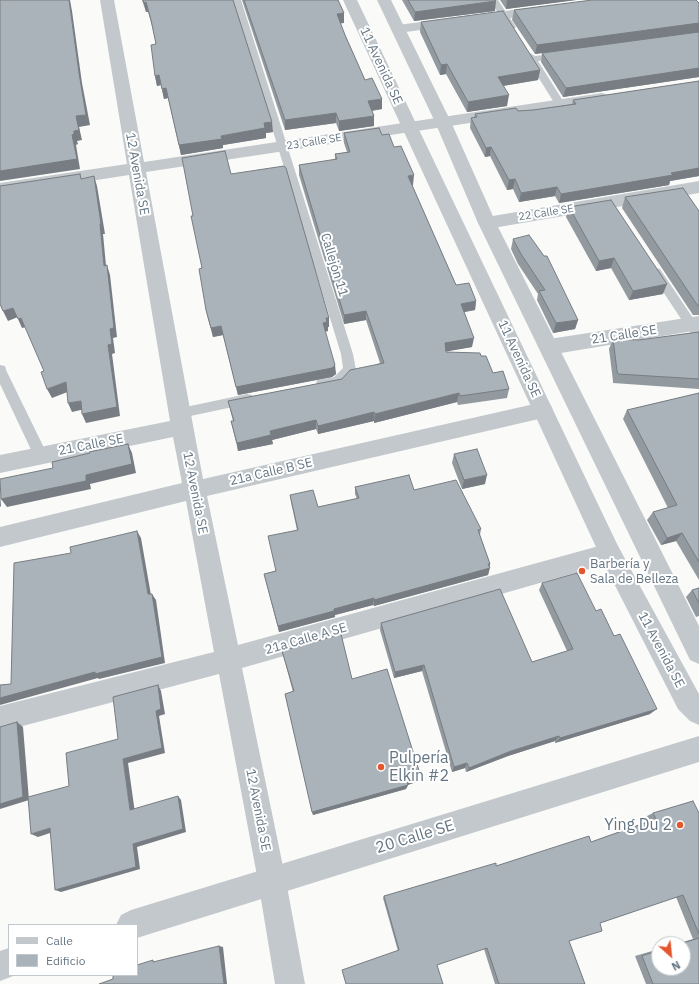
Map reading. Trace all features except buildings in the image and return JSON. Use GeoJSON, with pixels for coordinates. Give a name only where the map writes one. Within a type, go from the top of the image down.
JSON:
{"type":"FeatureCollection","features":[{"type":"Feature","properties":{"kind":"street","name":"12 Avenida SE"},"geometry":{"type":"LineString","coordinates":[[107,0],[135,169],[194,490],[272,881],[290,984]]}},
{"type":"Feature","properties":{"kind":"street","name":"11 Avenida SE"},"geometry":{"type":"LineString","coordinates":[[350,0],[610,553],[688,700],[699,712]]}},
{"type":"Feature","properties":{"kind":"street"},"geometry":{"type":"LineString","coordinates":[[384,0],[443,122],[487,223],[698,647]]}},
{"type":"Feature","properties":{"kind":"street"},"geometry":{"type":"LineString","coordinates":[[398,29],[558,8]]}},
{"type":"Feature","properties":{"kind":"street","name":"23 Calle SE"},"geometry":{"type":"LineString","coordinates":[[0,189],[614,96]]}},
{"type":"Feature","properties":{"kind":"street","name":"22 Calle SE"},"geometry":{"type":"LineString","coordinates":[[487,223],[614,209],[699,187]]}},
{"type":"Feature","properties":{"kind":"street","name":"21 Calle SE"},"geometry":{"type":"LineString","coordinates":[[549,347],[696,328]]}},
{"type":"Feature","properties":{"kind":"street"},"geometry":{"type":"LineString","coordinates":[[527,377],[561,372]]}},
{"type":"Feature","properties":{"kind":"street","name":"21a Calle B SE"},"geometry":{"type":"LineString","coordinates":[[0,537],[194,490],[543,410]]}},
{"type":"Feature","properties":{"kind":"street","name":"21 Calle SE"},"geometry":{"type":"LineString","coordinates":[[0,464],[41,456],[181,420]]}},
{"type":"Feature","properties":{"kind":"street","name":"21a Calle A SE"},"geometry":{"type":"LineString","coordinates":[[0,719],[228,660],[610,553]]}},
{"type":"Feature","properties":{"kind":"street","name":"20 Calle SE"},"geometry":{"type":"LineString","coordinates":[[134,924],[699,750]]}},
{"type":"Feature","properties":{"kind":"lane","name":"Callejón 11"},"geometry":{"type":"LineString","coordinates":[[237,0],[284,146],[350,370],[337,382],[313,386]]}},
{"type":"Feature","properties":{"kind":"lane"},"geometry":{"type":"LineString","coordinates":[[494,0],[516,34]]}},
{"type":"Feature","properties":{"kind":"lane"},"geometry":{"type":"LineString","coordinates":[[524,47],[560,104]]}},
{"type":"Feature","properties":{"kind":"lane"},"geometry":{"type":"LineString","coordinates":[[532,59],[570,54]]}},
{"type":"Feature","properties":{"kind":"lane"},"geometry":{"type":"LineString","coordinates":[[648,260],[696,328]]}},
{"type":"Feature","properties":{"kind":"lane"},"geometry":{"type":"LineString","coordinates":[[0,370],[41,456]]}},
{"type":"Feature","properties":{"kind":"lane"},"geometry":{"type":"LineString","coordinates":[[181,420],[259,397]]}},
{"type":"Feature","properties":{"kind":"place","name":"Barbería y Sala de Belleza"},"geometry":{"type":"Point","coordinates":[582,571]}},
{"type":"Feature","properties":{"kind":"place","name":"Pulpería Elkin #2"},"geometry":{"type":"Point","coordinates":[381,767]}},
{"type":"Feature","properties":{"kind":"place","name":"Ying Du 2"},"geometry":{"type":"Point","coordinates":[680,825]}}]}
